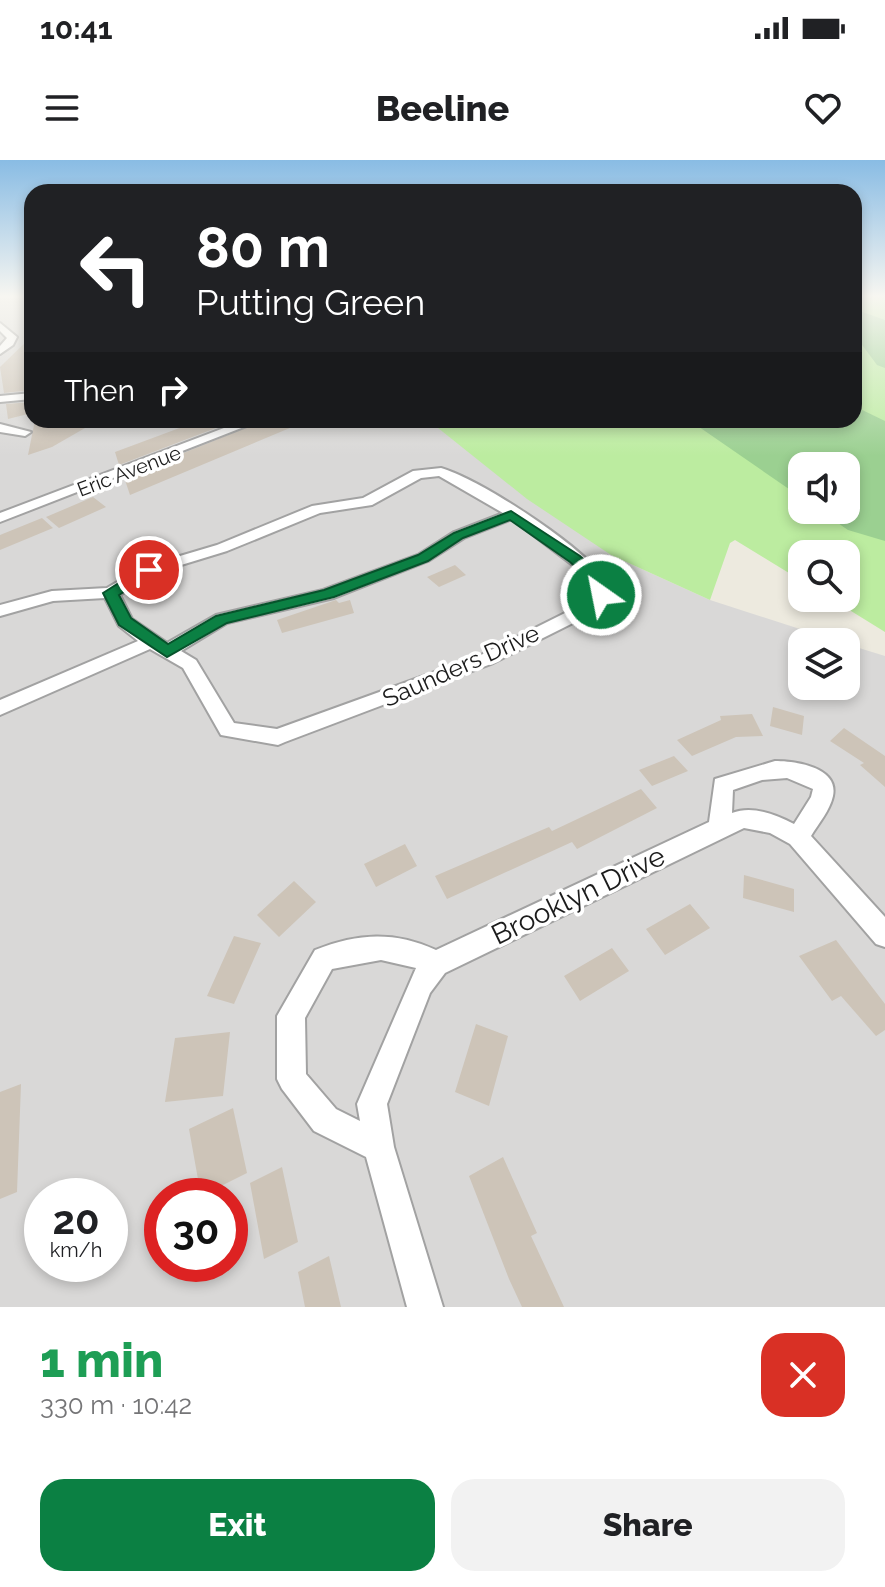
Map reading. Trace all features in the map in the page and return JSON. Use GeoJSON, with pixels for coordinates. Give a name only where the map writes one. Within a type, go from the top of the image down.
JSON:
{"type":"FeatureCollection","features":[{"type":"Feature","properties":{"kind":"street"},"geometry":{"type":"LineString","coordinates":[[0,399],[24,397]]}},
{"type":"Feature","properties":{"kind":"street"},"geometry":{"type":"LineString","coordinates":[[0,428],[25,432]]}},
{"type":"Feature","properties":{"kind":"street","name":"Eric Avenue"},"geometry":{"type":"LineString","coordinates":[[0,518],[235,428]]}},
{"type":"Feature","properties":{"kind":"street","name":"Saunders Drive"},"geometry":{"type":"LineString","coordinates":[[441,472],[455,477],[511,515],[575,559],[596,578],[601,595],[589,608],[485,660],[278,737],[228,730],[190,664],[159,647],[125,622],[111,593],[149,570],[222,548],[317,509],[367,502],[418,474],[441,472]]}},
{"type":"Feature","properties":{"kind":"street"},"geometry":{"type":"LineString","coordinates":[[0,708],[159,647],[222,619],[328,594],[423,558],[459,535],[511,515]]}},
{"type":"Feature","properties":{"kind":"street"},"geometry":{"type":"LineString","coordinates":[[0,611],[52,596],[111,593]]}},
{"type":"Feature","properties":{"kind":"street"},"geometry":{"type":"LineString","coordinates":[[720,827],[723,785],[756,771],[789,768],[811,774],[824,785],[822,799],[798,837]]}},
{"type":"Feature","properties":{"kind":"street","name":"Brooklyn Drive"},"geometry":{"type":"LineString","coordinates":[[436,964],[744,818],[774,824],[798,837],[885,935]]}},
{"type":"Feature","properties":{"kind":"street"},"geometry":{"type":"LineString","coordinates":[[379,1147],[325,1120],[292,1079],[291,1016],[324,959],[370,946],[409,950],[436,964],[420,984],[372,1104],[379,1147],[425,1307]]}},
{"type":"Feature","properties":{"kind":"shaded area"},"geometry":{"type":"Polygon","coordinates":[[[0,349],[24,349],[24,428],[441,428],[611,555],[710,600],[797,628],[788,628],[788,700],[860,700],[860,648],[885,656],[885,1307],[0,1307],[0,349]]]}},
{"type":"Feature","properties":{"kind":"green space"},"geometry":{"type":"Polygon","coordinates":[[[862,349],[885,349],[885,632],[853,612],[860,612],[860,540],[788,540],[788,572],[735,540],[730,543],[710,600],[611,555],[527,499],[438,428],[862,428],[862,349]]]}},
{"type":"Feature","properties":{"kind":"green space"},"geometry":{"type":"Polygon","coordinates":[[[865,349],[885,349],[885,368],[877,365],[865,349]]]}},
{"type":"Feature","properties":{"kind":"green space"},"geometry":{"type":"Polygon","coordinates":[[[862,410],[885,421],[885,541],[848,530],[839,524],[860,524],[860,452],[788,452],[788,488],[701,428],[862,428],[862,410]]]}},
{"type":"Feature","properties":{"kind":"building"},"geometry":{"type":"Polygon","coordinates":[[[19,349],[24,349],[24,391],[4,393],[0,367],[19,349]]]}},
{"type":"Feature","properties":{"kind":"building"},"geometry":{"type":"Polygon","coordinates":[[[24,403],[24,415],[8,419],[6,404],[24,403]]]}},
{"type":"Feature","properties":{"kind":"building"},"geometry":{"type":"Polygon","coordinates":[[[33,428],[85,428],[52,447],[28,455],[33,428]]]}},
{"type":"Feature","properties":{"kind":"building"},"geometry":{"type":"Polygon","coordinates":[[[180,428],[216,428],[119,465],[115,452],[180,428]]]}},
{"type":"Feature","properties":{"kind":"building"},"geometry":{"type":"Polygon","coordinates":[[[245,428],[290,428],[130,495],[124,477],[245,428]]]}},
{"type":"Feature","properties":{"kind":"building"},"geometry":{"type":"Polygon","coordinates":[[[93,497],[106,507],[59,528],[46,517],[93,497]]]}},
{"type":"Feature","properties":{"kind":"building"},"geometry":{"type":"Polygon","coordinates":[[[42,518],[53,528],[0,550],[0,535],[42,518]]]}},
{"type":"Feature","properties":{"kind":"building"},"geometry":{"type":"Polygon","coordinates":[[[455,565],[466,575],[439,587],[427,577],[455,565]]]}},
{"type":"Feature","properties":{"kind":"building"},"geometry":{"type":"Polygon","coordinates":[[[336,600],[339,603],[350,600],[354,613],[282,633],[277,620],[336,600]]]}},
{"type":"Feature","properties":{"kind":"building"},"geometry":{"type":"Polygon","coordinates":[[[773,707],[804,716],[802,735],[770,726],[773,707]]]}},
{"type":"Feature","properties":{"kind":"building"},"geometry":{"type":"Polygon","coordinates":[[[752,714],[763,736],[736,737],[692,756],[677,740],[721,720],[720,716],[752,714]]]}},
{"type":"Feature","properties":{"kind":"building"},"geometry":{"type":"Polygon","coordinates":[[[844,728],[885,756],[885,787],[860,765],[864,763],[830,741],[844,728]]]}},
{"type":"Feature","properties":{"kind":"building"},"geometry":{"type":"Polygon","coordinates":[[[674,756],[688,771],[652,786],[639,770],[674,756]]]}},
{"type":"Feature","properties":{"kind":"building"},"geometry":{"type":"Polygon","coordinates":[[[641,789],[657,808],[577,849],[572,842],[447,899],[435,876],[549,827],[552,831],[641,789]]]}},
{"type":"Feature","properties":{"kind":"building"},"geometry":{"type":"Polygon","coordinates":[[[405,844],[417,866],[376,887],[364,864],[405,844]]]}},
{"type":"Feature","properties":{"kind":"building"},"geometry":{"type":"Polygon","coordinates":[[[744,875],[794,889],[794,912],[743,898],[744,875]]]}},
{"type":"Feature","properties":{"kind":"building"},"geometry":{"type":"Polygon","coordinates":[[[294,881],[316,902],[279,937],[257,915],[294,881]]]}},
{"type":"Feature","properties":{"kind":"building"},"geometry":{"type":"Polygon","coordinates":[[[690,904],[710,928],[665,955],[646,929],[690,904]]]}},
{"type":"Feature","properties":{"kind":"building"},"geometry":{"type":"Polygon","coordinates":[[[234,936],[261,943],[234,1004],[207,996],[234,936]]]}},
{"type":"Feature","properties":{"kind":"building"},"geometry":{"type":"Polygon","coordinates":[[[836,940],[885,1004],[885,1030],[876,1036],[841,996],[832,1001],[799,956],[836,940]]]}},
{"type":"Feature","properties":{"kind":"building"},"geometry":{"type":"Polygon","coordinates":[[[612,948],[629,971],[580,1001],[564,976],[612,948]]]}},
{"type":"Feature","properties":{"kind":"building"},"geometry":{"type":"Polygon","coordinates":[[[476,1024],[508,1036],[489,1106],[455,1092],[476,1024]]]}},
{"type":"Feature","properties":{"kind":"building"},"geometry":{"type":"Polygon","coordinates":[[[230,1032],[223,1096],[165,1102],[175,1038],[230,1032]]]}},
{"type":"Feature","properties":{"kind":"building"},"geometry":{"type":"Polygon","coordinates":[[[21,1084],[17,1192],[0,1199],[0,1092],[21,1084]]]}},
{"type":"Feature","properties":{"kind":"building"},"geometry":{"type":"Polygon","coordinates":[[[233,1108],[247,1173],[237,1178],[198,1178],[189,1129],[233,1108]]]}},
{"type":"Feature","properties":{"kind":"building"},"geometry":{"type":"Polygon","coordinates":[[[503,1157],[537,1233],[531,1236],[564,1307],[522,1307],[509,1279],[469,1176],[503,1157]]]}},
{"type":"Feature","properties":{"kind":"building"},"geometry":{"type":"Polygon","coordinates":[[[282,1167],[298,1242],[264,1259],[250,1183],[282,1167]]]}},
{"type":"Feature","properties":{"kind":"building"},"geometry":{"type":"Polygon","coordinates":[[[329,1256],[341,1307],[305,1307],[298,1272],[329,1256]]]}},
{"type":"Feature","properties":{"kind":"route"},"geometry":{"type":"LineString","coordinates":[[149,570],[111,593],[125,622],[167,651],[222,619],[328,594],[423,558],[459,535],[511,515],[575,559],[596,578],[601,595]]}}]}
